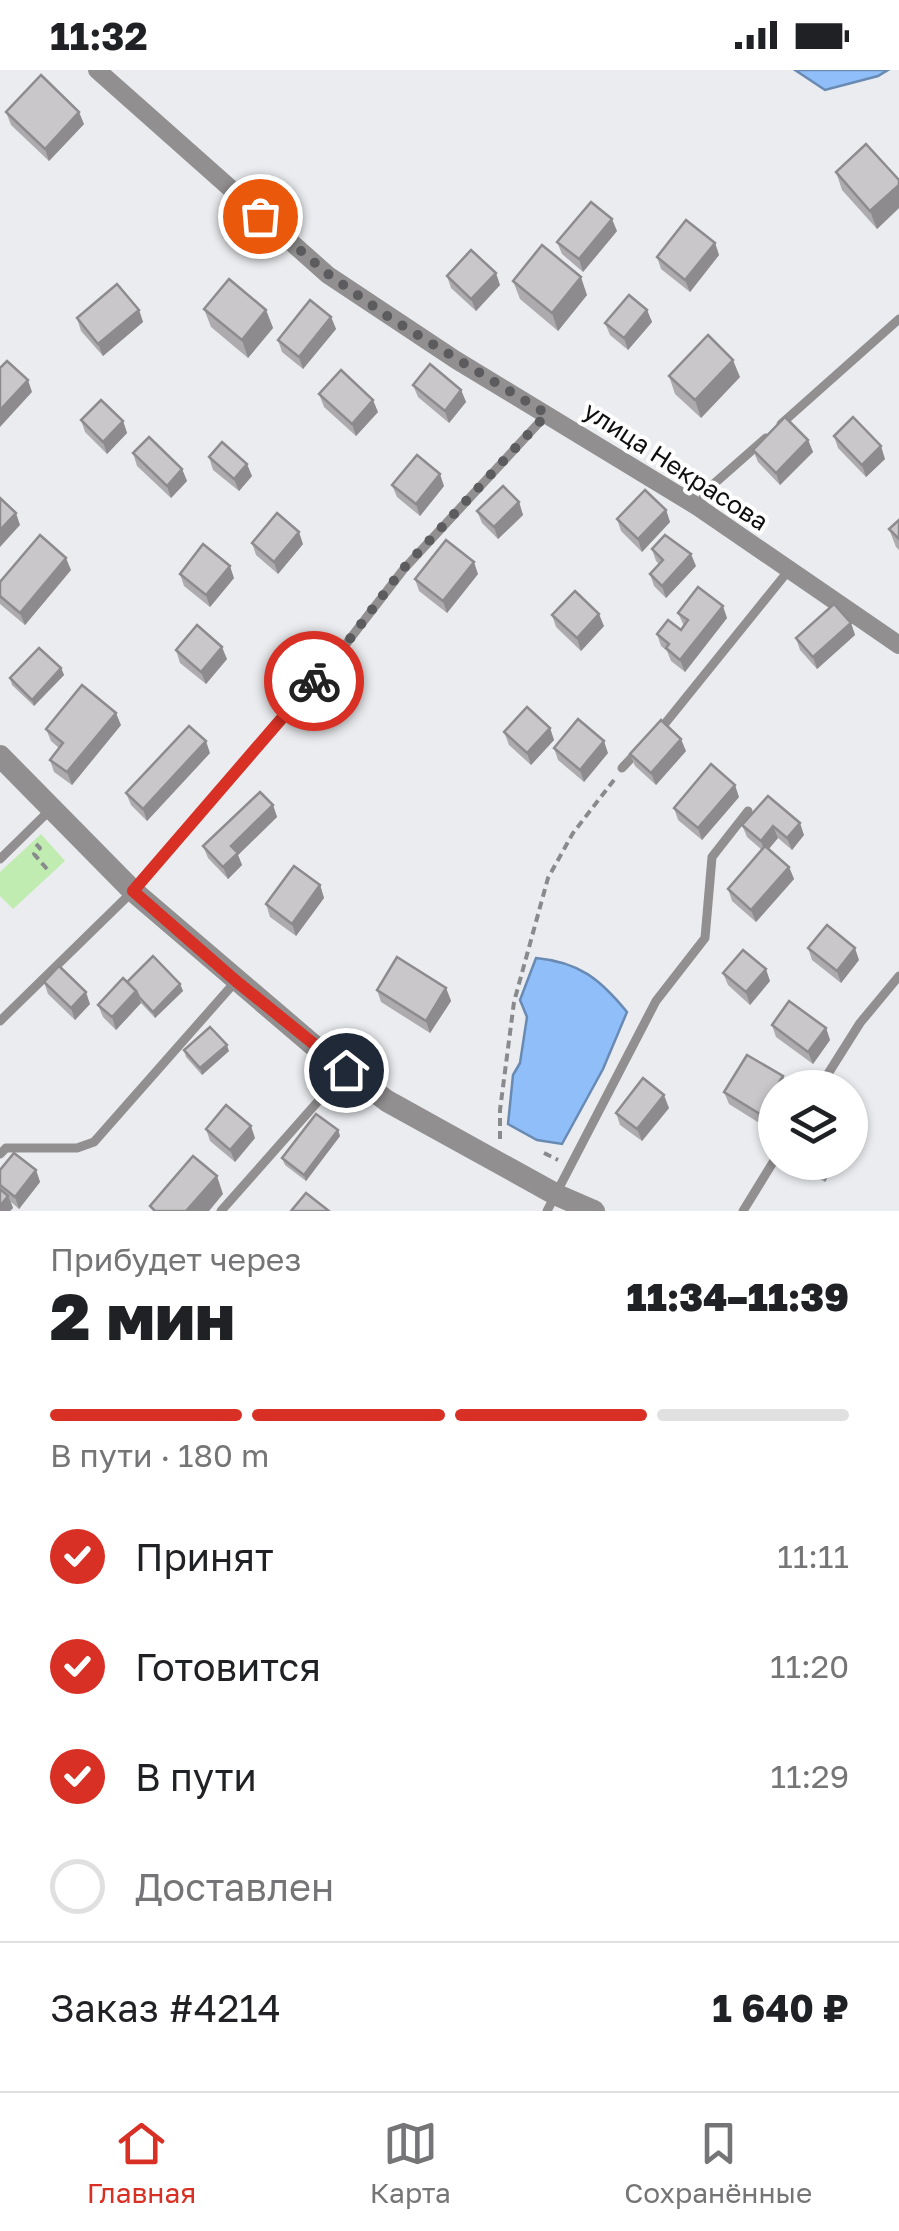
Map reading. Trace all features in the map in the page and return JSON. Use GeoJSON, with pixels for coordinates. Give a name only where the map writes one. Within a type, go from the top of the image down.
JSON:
{"type":"FeatureCollection","features":[{"type":"Feature","properties":{"kind":"street","name":"улица Некрасова"},"geometry":{"type":"LineString","coordinates":[[98,70],[328,274],[390,318],[698,506],[899,645]]}},
{"type":"Feature","properties":{"kind":"street"},"geometry":{"type":"LineString","coordinates":[[0,756],[133,891],[346,1070],[387,1101],[552,1203],[594,1211]]}},
{"type":"Feature","properties":{"kind":"lane"},"geometry":{"type":"LineString","coordinates":[[698,506],[708,489],[899,320]]}},
{"type":"Feature","properties":{"kind":"lane"},"geometry":{"type":"LineString","coordinates":[[0,1021],[133,891],[346,644],[402,570],[547,414]]}},
{"type":"Feature","properties":{"kind":"lane"},"geometry":{"type":"LineString","coordinates":[[622,768],[670,721],[789,570]]}},
{"type":"Feature","properties":{"kind":"lane"},"geometry":{"type":"LineString","coordinates":[[0,859],[52,809]]}},
{"type":"Feature","properties":{"kind":"lane"},"geometry":{"type":"LineString","coordinates":[[552,1203],[656,1001],[705,938],[712,857],[748,811]]}},
{"type":"Feature","properties":{"kind":"lane"},"geometry":{"type":"LineString","coordinates":[[830,1070],[860,1023],[899,976]]}},
{"type":"Feature","properties":{"kind":"lane"},"geometry":{"type":"LineString","coordinates":[[0,1154],[6,1148],[76,1148],[94,1142],[236,981]]}},
{"type":"Feature","properties":{"kind":"lane"},"geometry":{"type":"LineString","coordinates":[[221,1211],[346,1070]]}},
{"type":"Feature","properties":{"kind":"lane"},"geometry":{"type":"LineString","coordinates":[[743,1211],[762,1180]]}},
{"type":"Feature","properties":{"kind":"path"},"geometry":{"type":"LineString","coordinates":[[500,1142],[500,1110],[514,1002],[548,878],[573,833],[622,768]]}},
{"type":"Feature","properties":{"kind":"path"},"geometry":{"type":"LineString","coordinates":[[26,834],[40,848],[34,854],[47,869]]}},
{"type":"Feature","properties":{"kind":"green space"},"geometry":{"type":"Polygon","coordinates":[[[41,834],[65,861],[13,909],[0,896],[0,872],[41,834]]]}},
{"type":"Feature","properties":{"kind":"water"},"geometry":{"type":"Polygon","coordinates":[[[795,70],[888,70],[825,90],[795,70]]]}},
{"type":"Feature","properties":{"kind":"water"},"geometry":{"type":"Polygon","coordinates":[[[536,958],[577,968],[607,990],[627,1012],[603,1069],[562,1144],[537,1140],[508,1124],[513,1075],[520,1063],[527,1017],[520,1000],[536,958]]]}},
{"type":"Feature","properties":{"kind":"building"},"geometry":{"type":"Polygon","coordinates":[[[41,75],[79,112],[45,149],[6,112],[41,75]]]}},
{"type":"Feature","properties":{"kind":"building"},"geometry":{"type":"Polygon","coordinates":[[[866,144],[899,180],[899,185],[870,211],[836,172],[866,144]]]}},
{"type":"Feature","properties":{"kind":"building"},"geometry":{"type":"Polygon","coordinates":[[[591,202],[612,219],[579,259],[557,242],[591,202]]]}},
{"type":"Feature","properties":{"kind":"building"},"geometry":{"type":"Polygon","coordinates":[[[686,220],[715,243],[685,280],[657,257],[686,220]]]}},
{"type":"Feature","properties":{"kind":"building"},"geometry":{"type":"Polygon","coordinates":[[[542,245],[581,277],[552,313],[513,281],[542,245]]]}},
{"type":"Feature","properties":{"kind":"building"},"geometry":{"type":"Polygon","coordinates":[[[471,250],[496,273],[471,299],[447,276],[471,250]]]}},
{"type":"Feature","properties":{"kind":"building"},"geometry":{"type":"Polygon","coordinates":[[[229,279],[266,310],[242,340],[204,309],[229,279]]]}},
{"type":"Feature","properties":{"kind":"building"},"geometry":{"type":"Polygon","coordinates":[[[117,284],[139,310],[98,344],[77,318],[117,284]]]}},
{"type":"Feature","properties":{"kind":"building"},"geometry":{"type":"Polygon","coordinates":[[[629,295],[647,310],[624,338],[605,323],[629,295]]]}},
{"type":"Feature","properties":{"kind":"building"},"geometry":{"type":"Polygon","coordinates":[[[310,300],[331,317],[299,357],[278,340],[310,300]]]}},
{"type":"Feature","properties":{"kind":"building"},"geometry":{"type":"Polygon","coordinates":[[[708,335],[733,360],[695,400],[669,376],[708,335]]]}},
{"type":"Feature","properties":{"kind":"building"},"geometry":{"type":"Polygon","coordinates":[[[7,361],[28,380],[0,410],[0,368],[7,361]]]}},
{"type":"Feature","properties":{"kind":"building"},"geometry":{"type":"Polygon","coordinates":[[[430,364],[461,390],[445,411],[413,385],[430,364]]]}},
{"type":"Feature","properties":{"kind":"building"},"geometry":{"type":"Polygon","coordinates":[[[341,370],[373,400],[352,424],[319,394],[341,370]]]}},
{"type":"Feature","properties":{"kind":"building"},"geometry":{"type":"Polygon","coordinates":[[[101,400],[123,421],[103,442],[81,420],[101,400]]]}},
{"type":"Feature","properties":{"kind":"building"},"geometry":{"type":"Polygon","coordinates":[[[785,417],[808,440],[776,473],[753,450],[785,417]]]}},
{"type":"Feature","properties":{"kind":"building"},"geometry":{"type":"Polygon","coordinates":[[[853,417],[881,446],[862,465],[834,436],[853,417]]]}},
{"type":"Feature","properties":{"kind":"building"},"geometry":{"type":"Polygon","coordinates":[[[149,437],[182,469],[167,486],[133,453],[149,437]]]}},
{"type":"Feature","properties":{"kind":"building"},"geometry":{"type":"Polygon","coordinates":[[[222,442],[247,464],[234,479],[209,457],[222,442]]]}},
{"type":"Feature","properties":{"kind":"building"},"geometry":{"type":"Polygon","coordinates":[[[417,455],[440,474],[416,504],[392,485],[417,455]]]}},
{"type":"Feature","properties":{"kind":"building"},"geometry":{"type":"Polygon","coordinates":[[[503,486],[519,502],[494,527],[477,511],[503,486]]]}},
{"type":"Feature","properties":{"kind":"building"},"geometry":{"type":"Polygon","coordinates":[[[645,490],[666,510],[638,539],[617,519],[645,490]]]}},
{"type":"Feature","properties":{"kind":"building"},"geometry":{"type":"Polygon","coordinates":[[[0,498],[16,513],[0,530],[0,498]]]}},
{"type":"Feature","properties":{"kind":"building"},"geometry":{"type":"Polygon","coordinates":[[[277,513],[299,532],[274,562],[252,543],[277,513]]]}},
{"type":"Feature","properties":{"kind":"building"},"geometry":{"type":"Polygon","coordinates":[[[899,520],[899,539],[889,529],[899,520]]]}},
{"type":"Feature","properties":{"kind":"building"},"geometry":{"type":"Polygon","coordinates":[[[40,535],[66,558],[20,613],[0,596],[0,582],[40,535]]]}},
{"type":"Feature","properties":{"kind":"building"},"geometry":{"type":"Polygon","coordinates":[[[665,535],[691,554],[662,586],[650,574],[663,560],[652,549],[665,535]]]}},
{"type":"Feature","properties":{"kind":"building"},"geometry":{"type":"Polygon","coordinates":[[[446,540],[474,562],[443,601],[415,579],[446,540]]]}},
{"type":"Feature","properties":{"kind":"building"},"geometry":{"type":"Polygon","coordinates":[[[203,544],[230,566],[206,595],[180,574],[203,544]]]}},
{"type":"Feature","properties":{"kind":"building"},"geometry":{"type":"Polygon","coordinates":[[[698,587],[723,606],[680,660],[657,634],[668,620],[681,630],[688,620],[678,613],[698,587]]]}},
{"type":"Feature","properties":{"kind":"building"},"geometry":{"type":"Polygon","coordinates":[[[575,591],[599,614],[577,638],[552,615],[575,591]]]}},
{"type":"Feature","properties":{"kind":"building"},"geometry":{"type":"Polygon","coordinates":[[[834,604],[851,623],[813,657],[796,638],[834,604]]]}},
{"type":"Feature","properties":{"kind":"building"},"geometry":{"type":"Polygon","coordinates":[[[197,625],[222,647],[201,672],[176,650],[197,625]]]}},
{"type":"Feature","properties":{"kind":"building"},"geometry":{"type":"Polygon","coordinates":[[[39,648],[61,668],[32,700],[10,678],[39,648]]]}},
{"type":"Feature","properties":{"kind":"building"},"geometry":{"type":"Polygon","coordinates":[[[82,685],[116,713],[67,772],[50,760],[63,743],[46,729],[82,685]]]}},
{"type":"Feature","properties":{"kind":"building"},"geometry":{"type":"Polygon","coordinates":[[[527,707],[550,728],[527,753],[504,732],[527,707]]]}},
{"type":"Feature","properties":{"kind":"building"},"geometry":{"type":"Polygon","coordinates":[[[578,719],[604,741],[580,770],[554,748],[578,719]]]}},
{"type":"Feature","properties":{"kind":"building"},"geometry":{"type":"Polygon","coordinates":[[[661,720],[681,739],[651,773],[630,754],[661,720]]]}},
{"type":"Feature","properties":{"kind":"building"},"geometry":{"type":"Polygon","coordinates":[[[189,726],[206,741],[143,809],[126,793],[189,726]]]}},
{"type":"Feature","properties":{"kind":"building"},"geometry":{"type":"Polygon","coordinates":[[[711,764],[735,785],[698,828],[674,808],[711,764]]]}},
{"type":"Feature","properties":{"kind":"building"},"geometry":{"type":"Polygon","coordinates":[[[260,792],[273,805],[231,846],[238,853],[223,867],[203,846],[260,792]]]}},
{"type":"Feature","properties":{"kind":"building"},"geometry":{"type":"Polygon","coordinates":[[[768,796],[800,823],[787,838],[773,826],[761,841],[742,825],[768,796]]]}},
{"type":"Feature","properties":{"kind":"building"},"geometry":{"type":"Polygon","coordinates":[[[765,846],[789,867],[751,910],[728,889],[765,846]]]}},
{"type":"Feature","properties":{"kind":"building"},"geometry":{"type":"Polygon","coordinates":[[[294,866],[320,885],[292,924],[266,904],[294,866]]]}},
{"type":"Feature","properties":{"kind":"building"},"geometry":{"type":"Polygon","coordinates":[[[827,925],[855,948],[837,971],[808,948],[827,925]]]}},
{"type":"Feature","properties":{"kind":"building"},"geometry":{"type":"Polygon","coordinates":[[[743,950],[766,969],[746,992],[723,973],[743,950]]]}},
{"type":"Feature","properties":{"kind":"building"},"geometry":{"type":"Polygon","coordinates":[[[153,956],[180,984],[153,1012],[127,982],[153,956]]]}},
{"type":"Feature","properties":{"kind":"building"},"geometry":{"type":"Polygon","coordinates":[[[397,957],[446,988],[426,1021],[377,990],[397,957]]]}},
{"type":"Feature","properties":{"kind":"building"},"geometry":{"type":"Polygon","coordinates":[[[59,966],[86,992],[71,1008],[44,982],[59,966]]]}},
{"type":"Feature","properties":{"kind":"building"},"geometry":{"type":"Polygon","coordinates":[[[123,978],[136,991],[112,1017],[98,1005],[123,978]]]}},
{"type":"Feature","properties":{"kind":"building"},"geometry":{"type":"Polygon","coordinates":[[[789,1001],[826,1028],[808,1052],[772,1025],[789,1001]]]}},
{"type":"Feature","properties":{"kind":"building"},"geometry":{"type":"Polygon","coordinates":[[[210,1027],[227,1045],[200,1068],[184,1050],[210,1027]]]}},
{"type":"Feature","properties":{"kind":"building"},"geometry":{"type":"Polygon","coordinates":[[[747,1055],[773,1070],[758,1070],[758,1113],[724,1092],[747,1055]]]}},
{"type":"Feature","properties":{"kind":"building"},"geometry":{"type":"Polygon","coordinates":[[[643,1078],[664,1095],[637,1129],[616,1113],[643,1078]]]}},
{"type":"Feature","properties":{"kind":"building"},"geometry":{"type":"Polygon","coordinates":[[[226,1105],[251,1126],[230,1150],[206,1129],[226,1105]]]}},
{"type":"Feature","properties":{"kind":"building"},"geometry":{"type":"Polygon","coordinates":[[[316,1114],[338,1130],[304,1175],[282,1158],[316,1114]]]}},
{"type":"Feature","properties":{"kind":"building"},"geometry":{"type":"Polygon","coordinates":[[[14,1153],[36,1170],[15,1197],[0,1185],[0,1170],[14,1153]]]}},
{"type":"Feature","properties":{"kind":"building"},"geometry":{"type":"Polygon","coordinates":[[[193,1156],[217,1176],[186,1211],[155,1211],[150,1206],[193,1156]]]}},
{"type":"Feature","properties":{"kind":"building"},"geometry":{"type":"Polygon","coordinates":[[[0,1189],[8,1196],[0,1206],[0,1189]]]}},
{"type":"Feature","properties":{"kind":"building"},"geometry":{"type":"Polygon","coordinates":[[[306,1193],[329,1211],[291,1211],[306,1193]]]}},
{"type":"Feature","properties":{"kind":"way so far"},"geometry":{"type":"LineString","coordinates":[[260,216],[328,274],[390,318],[547,414],[402,570],[314,681]]}},
{"type":"Feature","properties":{"kind":"route"},"geometry":{"type":"LineString","coordinates":[[314,681],[133,891],[346,1070]]}}]}
